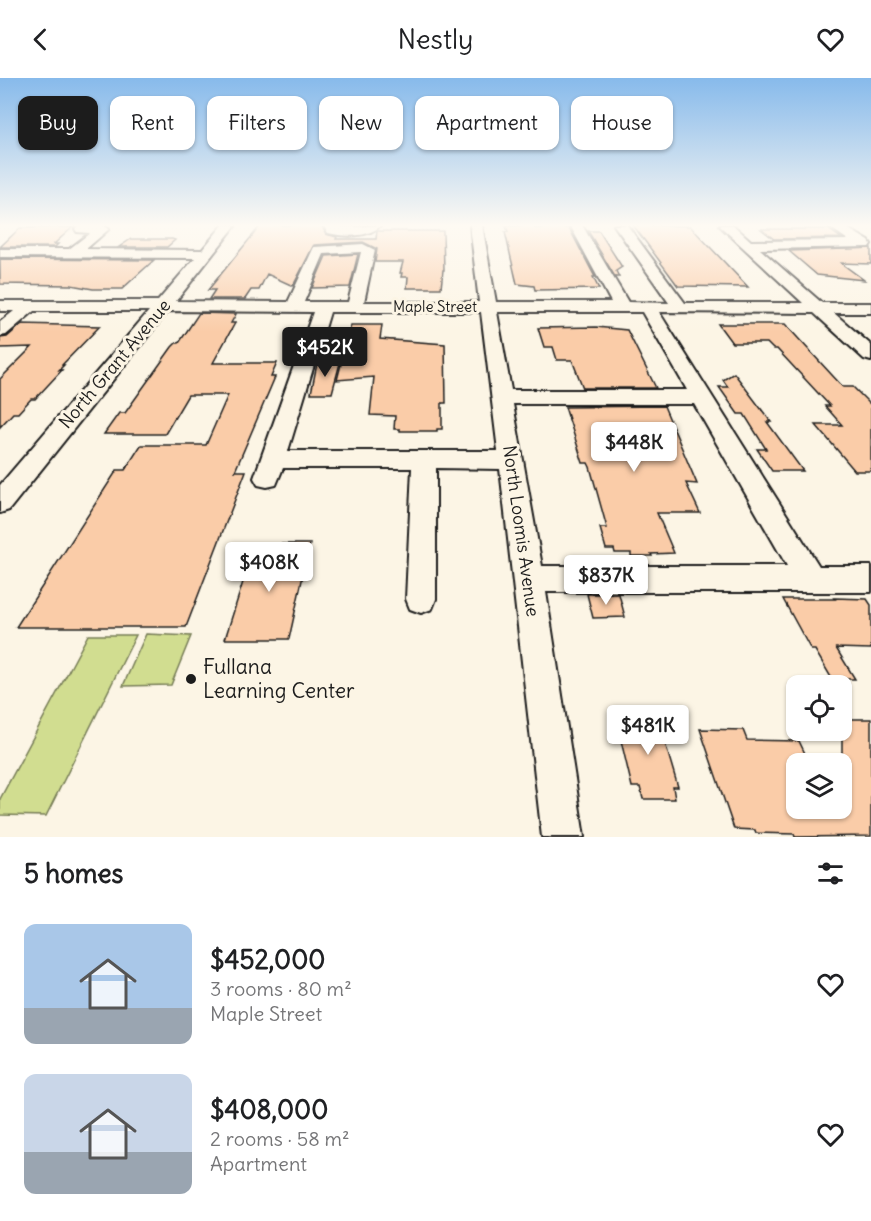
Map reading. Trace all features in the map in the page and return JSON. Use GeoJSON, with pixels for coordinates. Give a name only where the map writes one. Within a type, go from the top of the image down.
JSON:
{"type":"FeatureCollection","features":[{"type":"Feature","properties":{"kind":"street","name":"North Grant Avenue"},"geometry":{"type":"LineString","coordinates":[[0,503],[200,260]]}},
{"type":"Feature","properties":{"kind":"street"},"geometry":{"type":"LineString","coordinates":[[294,306],[314,260]]}},
{"type":"Feature","properties":{"kind":"street"},"geometry":{"type":"LineString","coordinates":[[355,307],[366,260]]}},
{"type":"Feature","properties":{"kind":"street","name":"North Loomis Avenue"},"geometry":{"type":"LineString","coordinates":[[481,260],[529,579],[563,837]]}},
{"type":"Feature","properties":{"kind":"street"},"geometry":{"type":"LineString","coordinates":[[596,260],[622,307]]}},
{"type":"Feature","properties":{"kind":"street"},"geometry":{"type":"LineString","coordinates":[[646,260],[680,308]]}},
{"type":"Feature","properties":{"kind":"street"},"geometry":{"type":"LineString","coordinates":[[764,260],[871,355]]}},
{"type":"Feature","properties":{"kind":"street","name":"Maple Street"},"geometry":{"type":"LineString","coordinates":[[0,306],[871,308]]}},
{"type":"Feature","properties":{"kind":"street"},"geometry":{"type":"LineString","coordinates":[[0,331],[30,306]]}},
{"type":"Feature","properties":{"kind":"street"},"geometry":{"type":"LineString","coordinates":[[323,307],[270,469],[424,460],[511,460]]}},
{"type":"Feature","properties":{"kind":"street"},"geometry":{"type":"LineString","coordinates":[[647,307],[811,579]]}},
{"type":"Feature","properties":{"kind":"street"},"geometry":{"type":"LineString","coordinates":[[501,398],[701,397]]}},
{"type":"Feature","properties":{"kind":"street"},"geometry":{"type":"LineString","coordinates":[[421,599],[424,460]]}},
{"type":"Feature","properties":{"kind":"street"},"geometry":{"type":"LineString","coordinates":[[529,579],[871,579]]}},
{"type":"Feature","properties":{"kind":"green space"},"geometry":{"type":"Polygon","coordinates":[[[146,634],[191,636],[171,685],[123,686],[146,634]]]}},
{"type":"Feature","properties":{"kind":"green space"},"geometry":{"type":"Polygon","coordinates":[[[88,635],[136,635],[46,816],[0,815],[0,799],[88,635]]]}},
{"type":"Feature","properties":{"kind":"building"},"geometry":{"type":"Polygon","coordinates":[[[0,260],[154,260],[122,289],[93,289],[71,285],[0,284],[0,260]]]}},
{"type":"Feature","properties":{"kind":"building"},"geometry":{"type":"Polygon","coordinates":[[[232,260],[306,260],[293,286],[267,274],[259,290],[251,290],[245,299],[209,299],[215,290],[208,290],[232,260]]]}},
{"type":"Feature","properties":{"kind":"building"},"geometry":{"type":"Polygon","coordinates":[[[324,260],[356,260],[350,287],[312,288],[324,260]]]}},
{"type":"Feature","properties":{"kind":"building"},"geometry":{"type":"Polygon","coordinates":[[[444,260],[441,288],[407,288],[408,277],[401,277],[402,273],[400,273],[403,262],[375,262],[444,260]]]}},
{"type":"Feature","properties":{"kind":"building"},"geometry":{"type":"Polygon","coordinates":[[[512,260],[586,260],[599,289],[535,290],[534,286],[517,284],[512,260]]]}},
{"type":"Feature","properties":{"kind":"building"},"geometry":{"type":"Polygon","coordinates":[[[605,260],[618,260],[622,267],[616,271],[619,277],[615,277],[605,260]]]}},
{"type":"Feature","properties":{"kind":"building"},"geometry":{"type":"Polygon","coordinates":[[[659,260],[723,260],[748,287],[678,286],[659,260]]]}},
{"type":"Feature","properties":{"kind":"building"},"geometry":{"type":"Polygon","coordinates":[[[800,260],[871,260],[871,264],[841,263],[864,280],[817,275],[800,260]]]}},
{"type":"Feature","properties":{"kind":"building"},"geometry":{"type":"Polygon","coordinates":[[[199,313],[236,314],[231,323],[235,323],[213,363],[277,363],[271,377],[275,377],[235,471],[246,471],[186,627],[16,627],[117,470],[125,470],[141,445],[206,445],[228,395],[188,395],[165,434],[104,434],[119,413],[125,413],[199,313]]]}},
{"type":"Feature","properties":{"kind":"building"},"geometry":{"type":"Polygon","coordinates":[[[22,324],[100,326],[62,365],[64,365],[59,370],[62,370],[35,399],[31,399],[18,413],[13,413],[0,427],[0,379],[32,347],[0,348],[0,338],[7,337],[22,324]]]}},
{"type":"Feature","properties":{"kind":"building"},"geometry":{"type":"Polygon","coordinates":[[[718,324],[785,324],[843,387],[853,387],[871,405],[871,471],[855,471],[816,425],[842,425],[825,406],[830,406],[777,349],[773,349],[767,343],[732,343],[718,324]]]}},
{"type":"Feature","properties":{"kind":"building"},"geometry":{"type":"Polygon","coordinates":[[[351,325],[382,325],[380,339],[445,344],[446,403],[442,403],[442,429],[400,431],[400,429],[394,429],[395,416],[370,415],[374,377],[337,380],[351,325]]]}},
{"type":"Feature","properties":{"kind":"building"},"geometry":{"type":"Polygon","coordinates":[[[596,327],[627,330],[656,388],[583,388],[572,360],[557,360],[553,347],[544,347],[538,328],[596,327]]]}},
{"type":"Feature","properties":{"kind":"building"},"geometry":{"type":"Polygon","coordinates":[[[340,363],[332,393],[311,393],[317,364],[340,363]]]}},
{"type":"Feature","properties":{"kind":"building"},"geometry":{"type":"Polygon","coordinates":[[[734,373],[771,422],[767,422],[803,471],[772,471],[757,449],[766,449],[744,414],[738,414],[719,387],[728,387],[723,380],[734,373]]]}},
{"type":"Feature","properties":{"kind":"building"},"geometry":{"type":"Polygon","coordinates":[[[664,406],[697,484],[686,483],[700,513],[657,513],[674,553],[631,556],[631,553],[615,553],[614,549],[606,549],[600,528],[607,528],[590,467],[588,463],[583,463],[565,407],[664,406]]]}},
{"type":"Feature","properties":{"kind":"building"},"geometry":{"type":"Polygon","coordinates":[[[255,544],[310,544],[289,639],[225,639],[255,544]]]}},
{"type":"Feature","properties":{"kind":"building"},"geometry":{"type":"Polygon","coordinates":[[[587,594],[619,594],[625,617],[593,618],[587,594]]]}},
{"type":"Feature","properties":{"kind":"building"},"geometry":{"type":"Polygon","coordinates":[[[783,599],[867,599],[871,605],[871,649],[836,648],[855,679],[852,679],[852,675],[830,675],[815,650],[811,650],[783,599]]]}},
{"type":"Feature","properties":{"kind":"building"},"geometry":{"type":"Polygon","coordinates":[[[631,708],[655,709],[678,787],[673,787],[675,799],[643,799],[640,787],[632,787],[618,728],[636,726],[631,708]]]}},
{"type":"Feature","properties":{"kind":"building"},"geometry":{"type":"Polygon","coordinates":[[[852,719],[871,719],[871,836],[795,837],[794,834],[756,833],[755,830],[734,829],[700,729],[743,730],[747,740],[799,741],[805,753],[786,753],[786,819],[852,819],[852,753],[842,753],[842,741],[852,741],[852,719]]]}},
{"type":"Feature","properties":{"kind":"place","name":"Fullana Learning Center"},"geometry":{"type":"Point","coordinates":[191,679]}}]}
